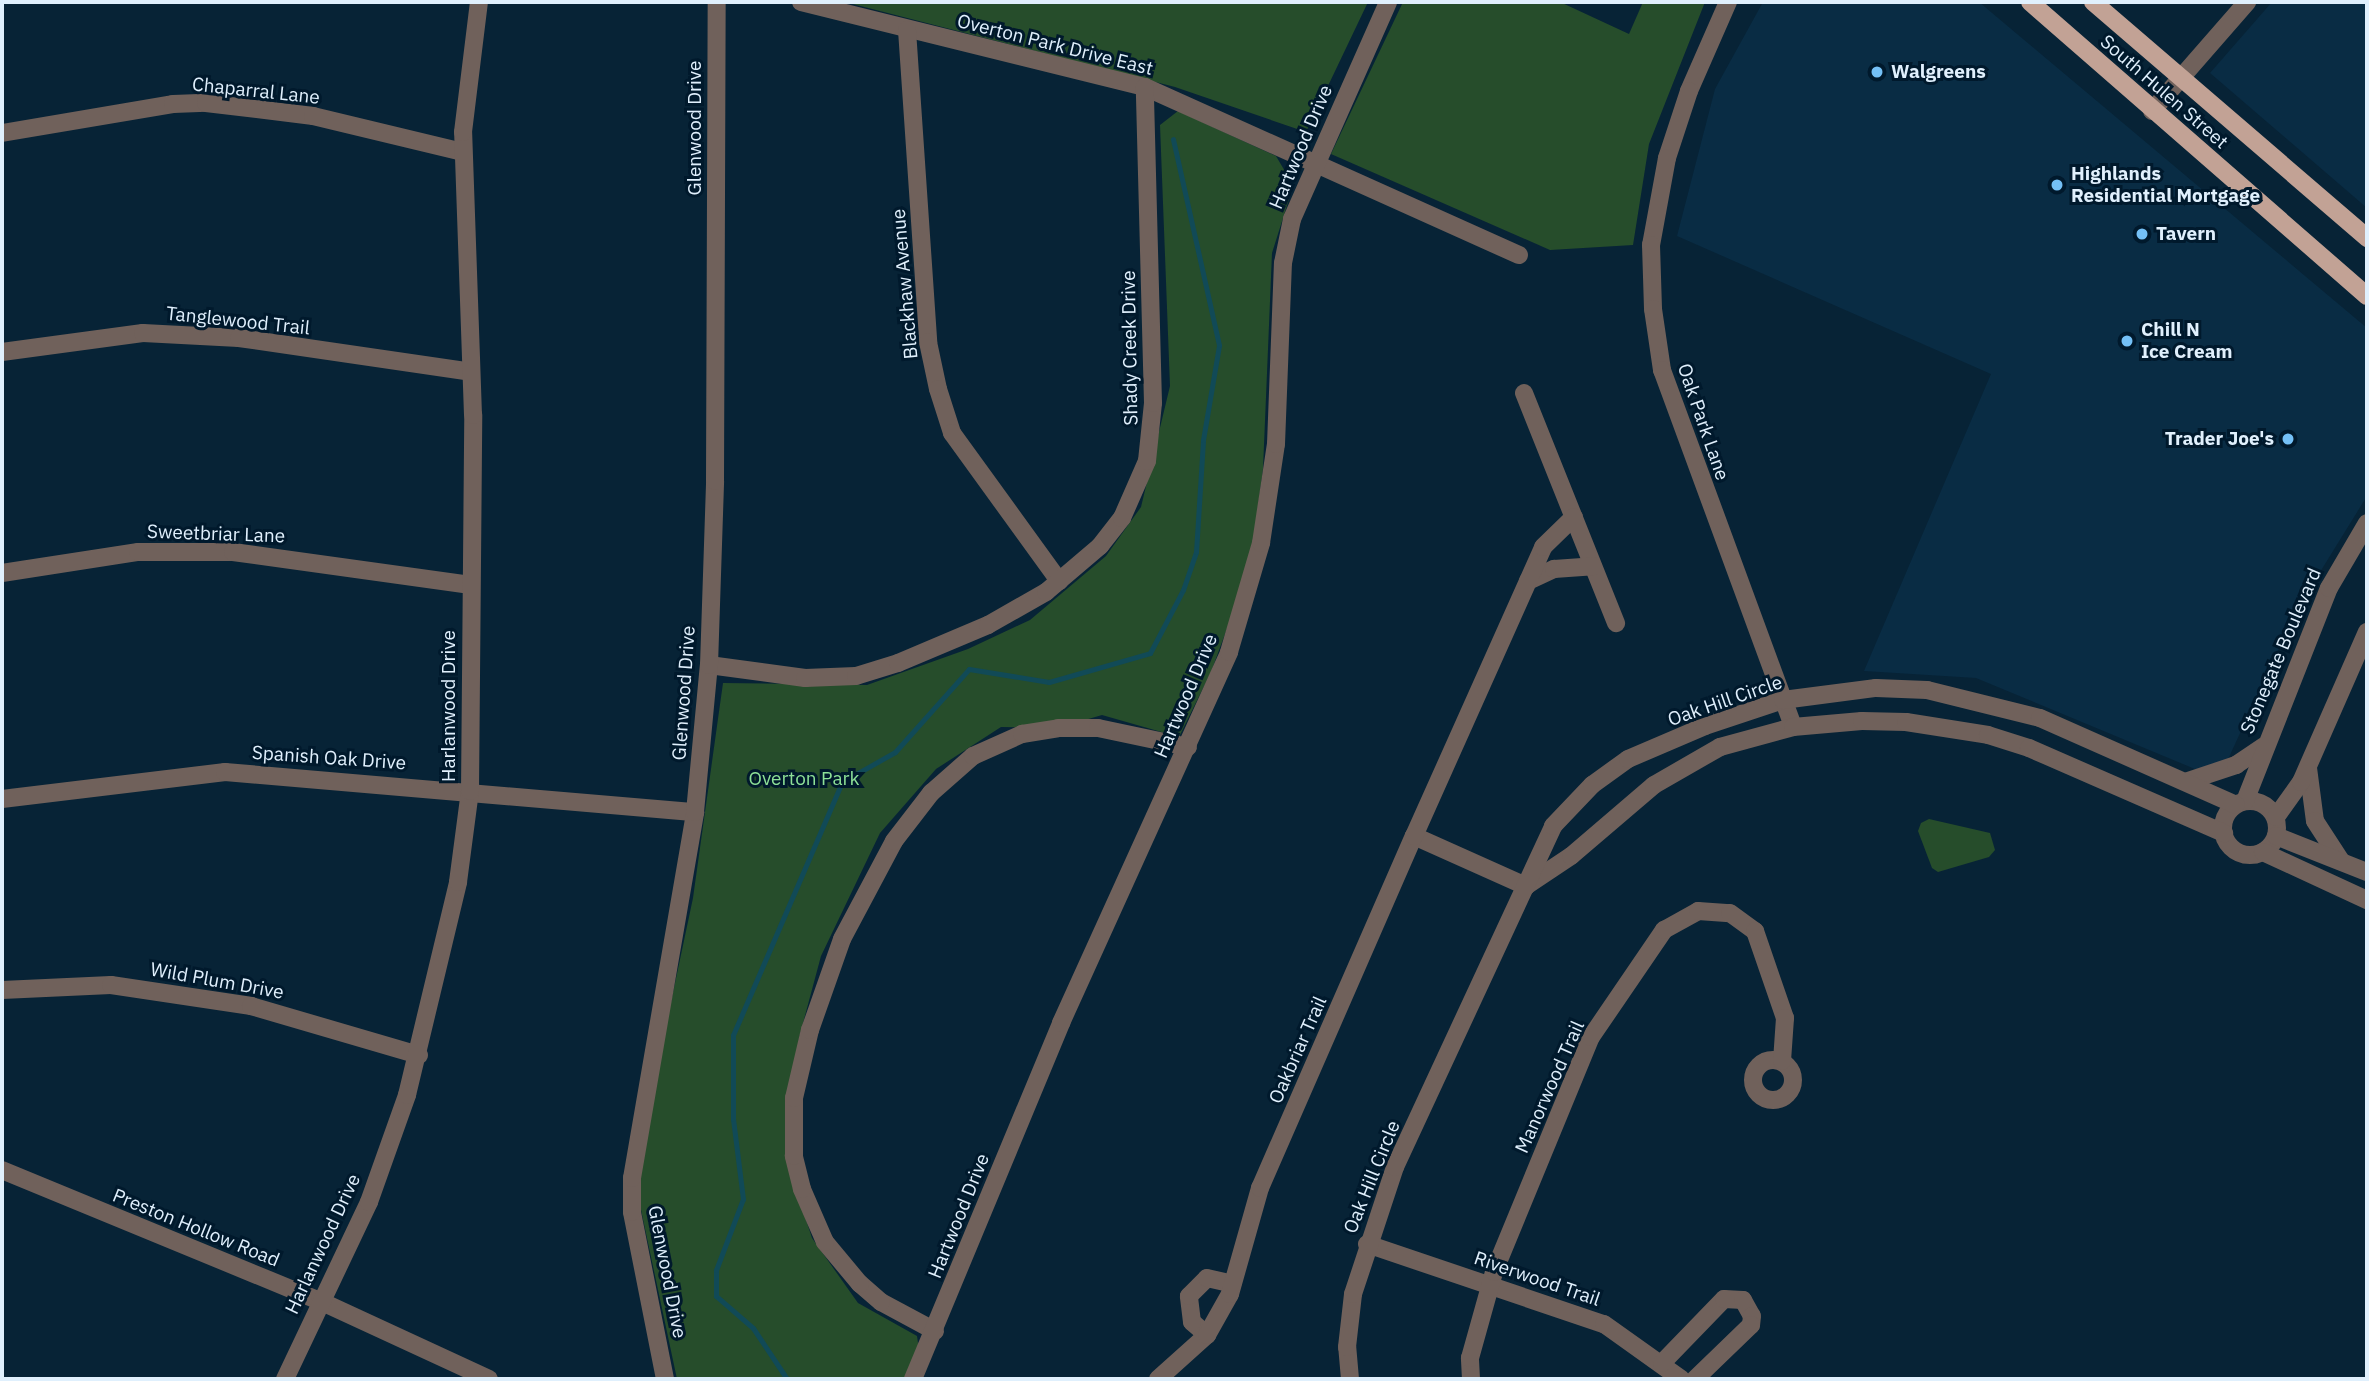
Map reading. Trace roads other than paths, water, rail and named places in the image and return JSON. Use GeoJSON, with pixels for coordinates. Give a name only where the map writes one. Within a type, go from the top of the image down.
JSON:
{"type":"FeatureCollection","features":[{"type":"Feature","properties":{"kind":"main road","name":"South Hulen Street"},"geometry":{"type":"LineString","coordinates":[[2029,2],[2367,296]]}},
{"type":"Feature","properties":{"kind":"main road","name":"South Hulen Street"},"geometry":{"type":"LineString","coordinates":[[2093,2],[2367,238]]}},
{"type":"Feature","properties":{"kind":"street","name":"Harlanwood Drive"},"geometry":{"type":"LineString","coordinates":[[285,1379],[369,1202],[419,1055],[450,928],[470,791],[471,372],[463,152],[479,2]]}},
{"type":"Feature","properties":{"kind":"street","name":"Glenwood Drive"},"geometry":{"type":"LineString","coordinates":[[665,1379],[632,1212],[632,1178],[695,812],[709,664],[715,481],[717,2]]}},
{"type":"Feature","properties":{"kind":"street","name":"Overton Park Drive East"},"geometry":{"type":"LineString","coordinates":[[802,2],[906,30],[1145,87],[1520,255]]}},
{"type":"Feature","properties":{"kind":"street","name":"Hartwood Drive"},"geometry":{"type":"LineString","coordinates":[[914,1379],[1061,1023],[1229,652],[1261,542],[1276,444],[1283,263],[1292,219],[1314,162],[1388,2]]}},
{"type":"Feature","properties":{"kind":"street","name":"Oak Park Lane"},"geometry":{"type":"LineString","coordinates":[[1728,2],[1689,91],[1667,158],[1651,245],[1653,309],[1661,370],[1793,727]]}},
{"type":"Feature","properties":{"kind":"street"},"geometry":{"type":"LineString","coordinates":[[2152,111],[2247,2]]}},
{"type":"Feature","properties":{"kind":"street","name":"Blackhaw Avenue"},"geometry":{"type":"LineString","coordinates":[[906,30],[928,342],[939,389],[952,433],[1059,581]]}},
{"type":"Feature","properties":{"kind":"street","name":"Shady Creek Drive"},"geometry":{"type":"LineString","coordinates":[[709,664],[805,678],[856,676],[988,625],[1059,581],[1100,545],[1122,518],[1137,491],[1151,438],[1145,87]]}},
{"type":"Feature","properties":{"kind":"street","name":"Chaparral Lane"},"geometry":{"type":"LineString","coordinates":[[2,133],[173,104],[206,103],[313,116],[463,152]]}},
{"type":"Feature","properties":{"kind":"street","name":"Tanglewood Trail"},"geometry":{"type":"LineString","coordinates":[[2,352],[143,333],[239,338],[471,372]]}},
{"type":"Feature","properties":{"kind":"street"},"geometry":{"type":"LineString","coordinates":[[1524,394],[1616,623]]}},
{"type":"Feature","properties":{"kind":"street","name":"Oakbriar Trail"},"geometry":{"type":"LineString","coordinates":[[1158,1379],[1207,1335],[1232,1284],[1260,1188],[1414,836],[1543,547],[1574,517]]}},
{"type":"Feature","properties":{"kind":"street","name":"Stonegate Boulevard"},"geometry":{"type":"LineString","coordinates":[[2241,803],[2329,588],[2367,523]]}},
{"type":"Feature","properties":{"kind":"street","name":"Sweetbriar Lane"},"geometry":{"type":"LineString","coordinates":[[2,573],[138,552],[233,552],[471,585]]}},
{"type":"Feature","properties":{"kind":"street"},"geometry":{"type":"LineString","coordinates":[[1528,581],[1554,569],[1593,566]]}},
{"type":"Feature","properties":{"kind":"street"},"geometry":{"type":"LineString","coordinates":[[2263,852],[2276,836],[2276,817],[2308,767],[2367,632]]}},
{"type":"Feature","properties":{"kind":"street","name":"Oak Hill Circle"},"geometry":{"type":"LineString","coordinates":[[1350,1379],[1348,1347],[1353,1294],[1367,1244],[1395,1167],[1553,826],[1601,778],[1628,759],[1783,700],[1876,688],[1927,690],[1988,702],[2040,718],[2241,803]]}},
{"type":"Feature","properties":{"kind":"street"},"geometry":{"type":"LineString","coordinates":[[1414,836],[1526,886],[1571,856],[1654,785],[1720,747],[1793,727],[1906,722],[1988,735],[2052,758],[2224,833],[2241,853],[2263,852],[2367,900]]}},
{"type":"Feature","properties":{"kind":"street"},"geometry":{"type":"LineString","coordinates":[[934,1331],[881,1302],[860,1284],[825,1242],[802,1189],[794,1156],[794,1098],[810,1030],[842,939],[894,841],[930,793],[973,757],[1022,734],[1058,728],[1098,728],[1188,747]]}},
{"type":"Feature","properties":{"kind":"street"},"geometry":{"type":"LineString","coordinates":[[2188,781],[2236,765],[2264,746]]}},
{"type":"Feature","properties":{"kind":"street"},"geometry":{"type":"LineString","coordinates":[[2308,767],[2315,821],[2341,861]]}},
{"type":"Feature","properties":{"kind":"street","name":"Spanish Oak Drive"},"geometry":{"type":"LineString","coordinates":[[2,799],[225,772],[695,812]]}},
{"type":"Feature","properties":{"kind":"street"},"geometry":{"type":"LineString","coordinates":[[2224,833],[2228,812],[2241,803],[2263,804],[2276,817]]}},
{"type":"Feature","properties":{"kind":"street"},"geometry":{"type":"LineString","coordinates":[[2276,836],[2367,872]]}},
{"type":"Feature","properties":{"kind":"street","name":"Manorwood Trail"},"geometry":{"type":"LineString","coordinates":[[1471,1379],[1470,1358],[1491,1285],[1591,1037],[1664,930],[1698,911],[1730,913],[1755,931],[1785,1018],[1782,1061]]}},
{"type":"Feature","properties":{"kind":"street","name":"Wild Plum Drive"},"geometry":{"type":"LineString","coordinates":[[2,990],[111,985],[251,1006],[419,1055]]}},
{"type":"Feature","properties":{"kind":"street","name":"Preston Hollow Road"},"geometry":{"type":"LineString","coordinates":[[2,1170],[320,1301],[489,1379]]}},
{"type":"Feature","properties":{"kind":"street","name":"Riverwood Trail"},"geometry":{"type":"LineString","coordinates":[[1367,1244],[1604,1324],[1681,1379]]}},
{"type":"Feature","properties":{"kind":"street"},"geometry":{"type":"LineString","coordinates":[[1207,1335],[1192,1322],[1189,1296],[1207,1278],[1232,1284]]}},
{"type":"Feature","properties":{"kind":"street"},"geometry":{"type":"LineString","coordinates":[[1662,1363],[1724,1298],[1743,1300],[1752,1316],[1751,1325],[1695,1379]]}},
{"type":"Feature","properties":{"kind":"waterway"},"geometry":{"type":"LineString","coordinates":[[787,1379],[753,1328],[716,1296],[716,1270],[743,1199],[733,1119],[733,1035],[842,782],[895,752],[969,669],[1049,682],[1150,653],[1183,590],[1196,552],[1203,440],[1219,345],[1173,139]]}},
{"type":"Feature","properties":{"kind":"place","name":"Walgreens"},"geometry":{"type":"Point","coordinates":[1877,72]}},
{"type":"Feature","properties":{"kind":"place","name":"Highlands Residential Mortgage"},"geometry":{"type":"Point","coordinates":[2057,185]}},
{"type":"Feature","properties":{"kind":"place","name":"Tavern"},"geometry":{"type":"Point","coordinates":[2142,234]}},
{"type":"Feature","properties":{"kind":"place","name":"Chill N Ice Cream"},"geometry":{"type":"Point","coordinates":[2127,341]}},
{"type":"Feature","properties":{"kind":"place","name":"Trader Joe's"},"geometry":{"type":"Point","coordinates":[2288,439]}},
{"type":"Feature","properties":{"kind":"park label","name":"Overton Park"},"geometry":{"type":"Point","coordinates":[804,779]}}]}
